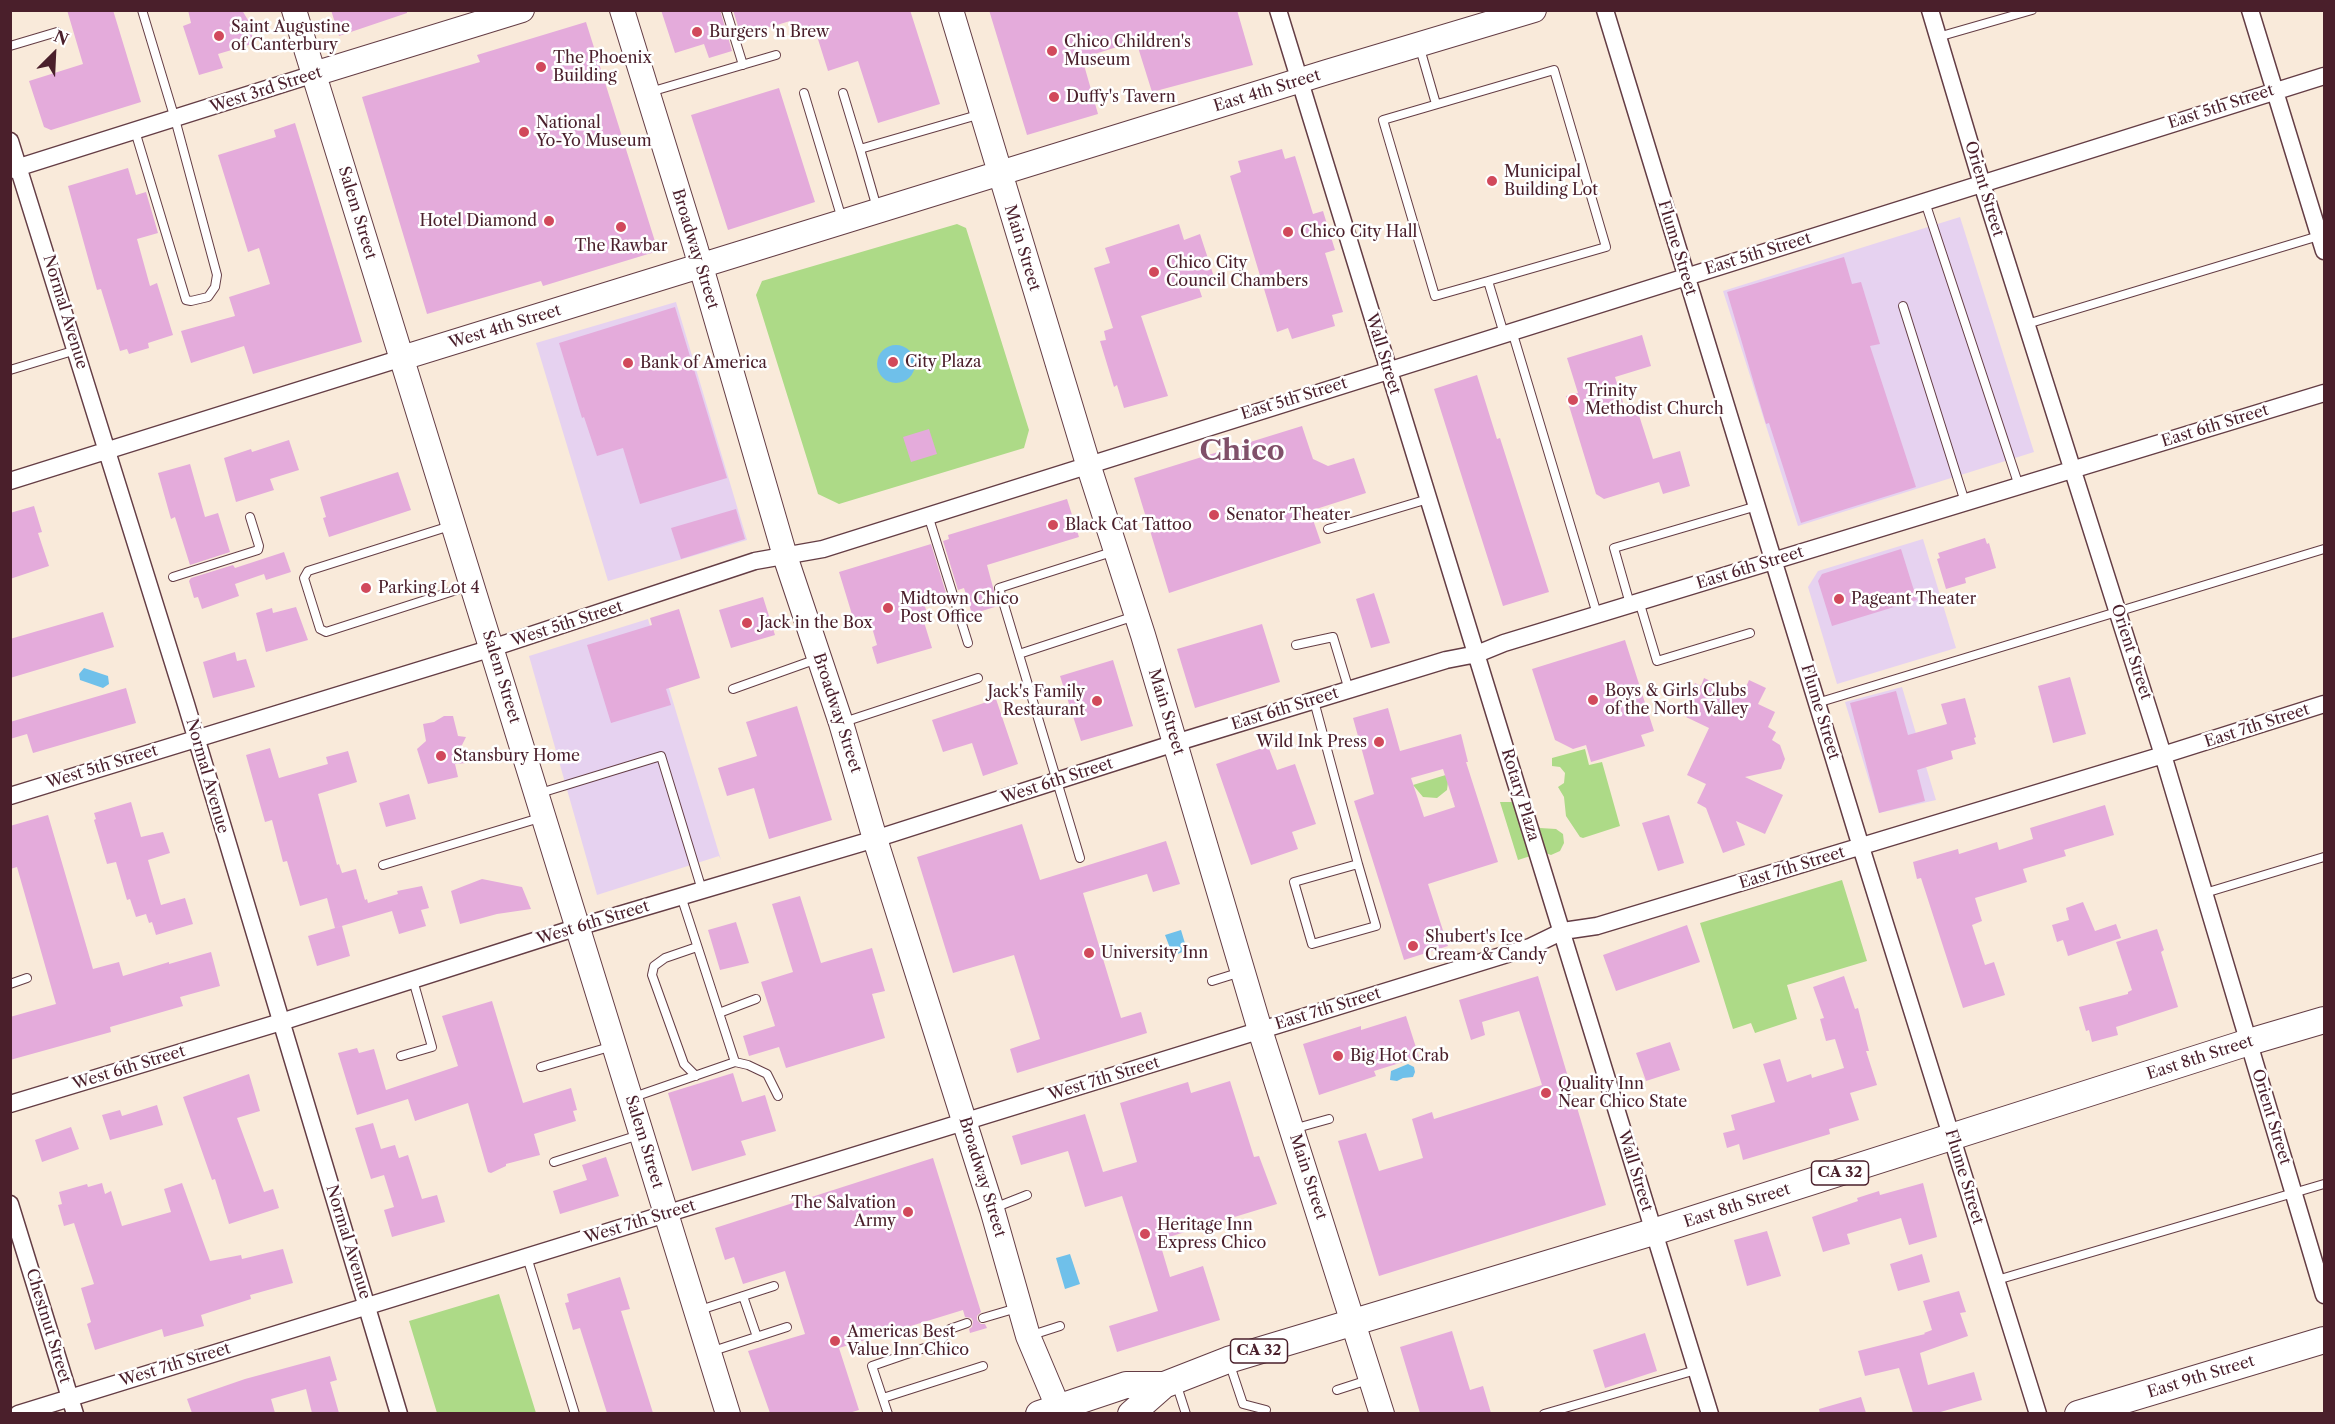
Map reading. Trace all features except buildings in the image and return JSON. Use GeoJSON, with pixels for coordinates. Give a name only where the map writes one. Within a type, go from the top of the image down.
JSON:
{"type":"FeatureCollection","features":[{"type":"Feature","properties":{"kind":"main road","name":"Salem Street"},"geometry":{"type":"LineString","coordinates":[[294,10],[728,1413]]}},
{"type":"Feature","properties":{"kind":"main road","name":"West 3rd Street"},"geometry":{"type":"LineString","coordinates":[[314,74],[522,10]]}},
{"type":"Feature","properties":{"kind":"main road","name":"Broadway Street"},"geometry":{"type":"LineString","coordinates":[[622,10],[701,267],[785,556],[841,723],[875,839],[992,1209],[1028,1336],[1056,1412]]}},
{"type":"Feature","properties":{"kind":"main road","name":"Main Street"},"geometry":{"type":"LineString","coordinates":[[951,10],[999,174],[1175,743],[1260,1030],[1382,1413]]}},
{"type":"Feature","properties":{"kind":"main road","name":"East 4th Street"},"geometry":{"type":"LineString","coordinates":[[999,174],[1534,10]]}},
{"type":"Feature","properties":{"kind":"main road","name":"West 4th Street"},"geometry":{"type":"LineString","coordinates":[[402,358],[999,174]]}},
{"type":"Feature","properties":{"kind":"main road","name":"East 8th Street"},"geometry":{"type":"LineString","coordinates":[[1355,1323],[1653,1232],[2249,1042],[2325,1020]]}},
{"type":"Feature","properties":{"kind":"main road","name":"CA 32"},"geometry":{"type":"LineString","coordinates":[[1056,1412],[1126,1385],[1170,1383],[1228,1360],[1355,1323]]}},
{"type":"Feature","properties":{"kind":"main road","name":"East 9th Street"},"geometry":{"type":"LineString","coordinates":[[2078,1413],[2325,1340]]}},
{"type":"Feature","properties":{"kind":"main road"},"geometry":{"type":"LineString","coordinates":[[1131,1413],[1170,1383]]}},
{"type":"Feature","properties":{"kind":"street","name":"Wall Street"},"geometry":{"type":"LineString","coordinates":[[1278,10],[1490,696]]}},
{"type":"Feature","properties":{"kind":"street","name":"Flume Street"},"geometry":{"type":"LineString","coordinates":[[1605,10],[2038,1413]]}},
{"type":"Feature","properties":{"kind":"street","name":"Orient Street"},"geometry":{"type":"LineString","coordinates":[[1930,10],[1982,184],[2163,755],[2325,1295]]}},
{"type":"Feature","properties":{"kind":"street"},"geometry":{"type":"LineString","coordinates":[[2250,10],[2323,240]]}},
{"type":"Feature","properties":{"kind":"street","name":"West 3rd Street"},"geometry":{"type":"LineString","coordinates":[[15,169],[314,74]]}},
{"type":"Feature","properties":{"kind":"street","name":"East 5th Street"},"geometry":{"type":"LineString","coordinates":[[1088,464],[2325,76]]}},
{"type":"Feature","properties":{"kind":"street","name":"Normal Avenue"},"geometry":{"type":"LineString","coordinates":[[10,141],[15,169],[77,350],[399,1413]]}},
{"type":"Feature","properties":{"kind":"street","name":"West 4th Street"},"geometry":{"type":"LineString","coordinates":[[10,481],[402,358]]}},
{"type":"Feature","properties":{"kind":"street","name":"East 6th Street"},"geometry":{"type":"LineString","coordinates":[[1175,743],[1446,660],[1477,654],[1504,643],[1597,614],[2325,393]]}},
{"type":"Feature","properties":{"kind":"street","name":"West 5th Street"},"geometry":{"type":"LineString","coordinates":[[10,796],[492,648],[755,561],[823,549],[1088,464]]}},
{"type":"Feature","properties":{"kind":"street","name":"Rotary Plaza"},"geometry":{"type":"LineString","coordinates":[[1490,696],[1550,894]]}},
{"type":"Feature","properties":{"kind":"street","name":"East 7th Street"},"geometry":{"type":"LineString","coordinates":[[1260,1030],[1530,947],[1563,931],[1597,926],[2325,704]]}},
{"type":"Feature","properties":{"kind":"street","name":"West 6th Street"},"geometry":{"type":"LineString","coordinates":[[10,1104],[281,1022],[578,927],[875,839],[1175,743]]}},
{"type":"Feature","properties":{"kind":"street","name":"Wall Street"},"geometry":{"type":"LineString","coordinates":[[1550,894],[1710,1413]]}},
{"type":"Feature","properties":{"kind":"street","name":"West 7th Street"},"geometry":{"type":"LineString","coordinates":[[18,1413],[73,1406],[367,1306],[1260,1030]]}},
{"type":"Feature","properties":{"kind":"street","name":"Chestnut Street"},"geometry":{"type":"LineString","coordinates":[[10,1204],[73,1406]]}},
{"type":"Feature","properties":{"kind":"lane"},"geometry":{"type":"LineString","coordinates":[[135,131],[186,300],[208,297],[215,287],[217,275],[142,10]]}},
{"type":"Feature","properties":{"kind":"lane"},"geometry":{"type":"LineString","coordinates":[[726,10],[743,65]]}},
{"type":"Feature","properties":{"kind":"lane"},"geometry":{"type":"LineString","coordinates":[[1938,37],[2032,10]]}},
{"type":"Feature","properties":{"kind":"lane"},"geometry":{"type":"LineString","coordinates":[[10,46],[57,32]]}},
{"type":"Feature","properties":{"kind":"lane"},"geometry":{"type":"LineString","coordinates":[[1418,45],[1436,104]]}},
{"type":"Feature","properties":{"kind":"lane"},"geometry":{"type":"LineString","coordinates":[[647,93],[776,56]]}},
{"type":"Feature","properties":{"kind":"lane"},"geometry":{"type":"LineString","coordinates":[[1554,70],[1606,247],[1488,281],[1435,296],[1383,120],[1554,70]]}},
{"type":"Feature","properties":{"kind":"lane"},"geometry":{"type":"LineString","coordinates":[[804,93],[843,222]]}},
{"type":"Feature","properties":{"kind":"lane"},"geometry":{"type":"LineString","coordinates":[[843,93],[878,212]]}},
{"type":"Feature","properties":{"kind":"lane"},"geometry":{"type":"LineString","coordinates":[[860,148],[982,114]]}},
{"type":"Feature","properties":{"kind":"lane"},"geometry":{"type":"LineString","coordinates":[[1925,202],[2019,486]]}},
{"type":"Feature","properties":{"kind":"lane"},"geometry":{"type":"LineString","coordinates":[[2026,324],[2323,240]]}},
{"type":"Feature","properties":{"kind":"lane"},"geometry":{"type":"LineString","coordinates":[[1488,281],[1508,333],[1597,614]]}},
{"type":"Feature","properties":{"kind":"lane"},"geometry":{"type":"LineString","coordinates":[[1903,306],[1965,502]]}},
{"type":"Feature","properties":{"kind":"lane"},"geometry":{"type":"LineString","coordinates":[[10,370],[77,350]]}},
{"type":"Feature","properties":{"kind":"lane"},"geometry":{"type":"LineString","coordinates":[[1328,529],[1428,499]]}},
{"type":"Feature","properties":{"kind":"lane"},"geometry":{"type":"LineString","coordinates":[[1750,633],[1657,661],[1614,548],[1757,506]]}},
{"type":"Feature","properties":{"kind":"lane"},"geometry":{"type":"LineString","coordinates":[[928,515],[968,643]]}},
{"type":"Feature","properties":{"kind":"lane"},"geometry":{"type":"LineString","coordinates":[[173,577],[258,550],[260,546],[250,517]]}},
{"type":"Feature","properties":{"kind":"lane"},"geometry":{"type":"LineString","coordinates":[[454,525],[308,571],[304,578],[320,629],[326,632],[472,585]]}},
{"type":"Feature","properties":{"kind":"lane"},"geometry":{"type":"LineString","coordinates":[[1817,703],[2118,614],[2325,549]]}},
{"type":"Feature","properties":{"kind":"lane"},"geometry":{"type":"LineString","coordinates":[[1080,858],[999,588],[1116,551]]}},
{"type":"Feature","properties":{"kind":"lane"},"geometry":{"type":"LineString","coordinates":[[1019,654],[1136,615]]}},
{"type":"Feature","properties":{"kind":"lane"},"geometry":{"type":"LineString","coordinates":[[1296,645],[1333,637],[1349,690]]}},
{"type":"Feature","properties":{"kind":"lane"},"geometry":{"type":"LineString","coordinates":[[732,689],[819,658]]}},
{"type":"Feature","properties":{"kind":"lane"},"geometry":{"type":"LineString","coordinates":[[841,723],[978,678]]}},
{"type":"Feature","properties":{"kind":"lane"},"geometry":{"type":"LineString","coordinates":[[1314,700],[1376,926],[1312,944],[1294,882],[1358,864]]}},
{"type":"Feature","properties":{"kind":"lane"},"geometry":{"type":"LineString","coordinates":[[382,865],[541,805],[661,756],[702,890]]}},
{"type":"Feature","properties":{"kind":"lane"},"geometry":{"type":"LineString","coordinates":[[2205,893],[2325,857]]}},
{"type":"Feature","properties":{"kind":"lane"},"geometry":{"type":"LineString","coordinates":[[681,897],[735,1062]]}},
{"type":"Feature","properties":{"kind":"lane"},"geometry":{"type":"LineString","coordinates":[[696,1076],[684,1064],[652,975],[654,966],[665,958],[697,947]]}},
{"type":"Feature","properties":{"kind":"lane"},"geometry":{"type":"LineString","coordinates":[[1212,981],[1243,971]]}},
{"type":"Feature","properties":{"kind":"lane"},"geometry":{"type":"LineString","coordinates":[[10,984],[27,978]]}},
{"type":"Feature","properties":{"kind":"lane"},"geometry":{"type":"LineString","coordinates":[[401,1056],[432,1047],[413,980]]}},
{"type":"Feature","properties":{"kind":"lane"},"geometry":{"type":"LineString","coordinates":[[718,1013],[756,999]]}},
{"type":"Feature","properties":{"kind":"lane"},"geometry":{"type":"LineString","coordinates":[[541,1067],[614,1046]]}},
{"type":"Feature","properties":{"kind":"lane"},"geometry":{"type":"LineString","coordinates":[[631,1098],[735,1062],[767,1074],[778,1096]]}},
{"type":"Feature","properties":{"kind":"lane"},"geometry":{"type":"LineString","coordinates":[[1292,1130],[1329,1119]]}},
{"type":"Feature","properties":{"kind":"lane"},"geometry":{"type":"LineString","coordinates":[[554,1162],[642,1134]]}},
{"type":"Feature","properties":{"kind":"lane"},"geometry":{"type":"LineString","coordinates":[[1996,1280],[2325,1184]]}},
{"type":"Feature","properties":{"kind":"lane"},"geometry":{"type":"LineString","coordinates":[[992,1209],[1027,1196]]}},
{"type":"Feature","properties":{"kind":"lane"},"geometry":{"type":"LineString","coordinates":[[527,1257],[574,1413]]}},
{"type":"Feature","properties":{"kind":"lane"},"geometry":{"type":"LineString","coordinates":[[697,1311],[774,1286]]}},
{"type":"Feature","properties":{"kind":"lane"},"geometry":{"type":"LineString","coordinates":[[743,1296],[757,1337]]}},
{"type":"Feature","properties":{"kind":"lane"},"geometry":{"type":"LineString","coordinates":[[983,1318],[1020,1307]]}},
{"type":"Feature","properties":{"kind":"lane"},"geometry":{"type":"LineString","coordinates":[[888,1413],[872,1366],[939,1343],[950,1329],[967,1323]]}},
{"type":"Feature","properties":{"kind":"lane"},"geometry":{"type":"LineString","coordinates":[[1028,1336],[1060,1326]]}},
{"type":"Feature","properties":{"kind":"lane"},"geometry":{"type":"LineString","coordinates":[[709,1352],[787,1327]]}},
{"type":"Feature","properties":{"kind":"lane"},"geometry":{"type":"LineString","coordinates":[[1228,1360],[1243,1404],[1266,1410]]}},
{"type":"Feature","properties":{"kind":"lane"},"geometry":{"type":"LineString","coordinates":[[883,1398],[983,1366]]}},
{"type":"Feature","properties":{"kind":"lane"},"geometry":{"type":"LineString","coordinates":[[1544,1413],[1696,1370]]}},
{"type":"Feature","properties":{"kind":"lane"},"geometry":{"type":"LineString","coordinates":[[1336,1390],[1371,1379]]}},
{"type":"Feature","properties":{"kind":"lane"},"geometry":{"type":"LineString","coordinates":[[1170,1383],[1186,1413]]}},
{"type":"Feature","properties":{"kind":"shaded area"},"geometry":{"type":"Polygon","coordinates":[[[1960,217],[2034,452],[1798,526],[1723,291],[1960,217]]]}},
{"type":"Feature","properties":{"kind":"shaded area"},"geometry":{"type":"Polygon","coordinates":[[[676,302],[747,540],[608,581],[536,343],[676,302]]]}},
{"type":"Feature","properties":{"kind":"shaded area"},"geometry":{"type":"Polygon","coordinates":[[[1923,539],[1956,648],[1837,684],[1808,587],[1818,571],[1923,539]]]}},
{"type":"Feature","properties":{"kind":"shaded area"},"geometry":{"type":"Polygon","coordinates":[[[648,619],[721,860],[719,856],[597,895],[529,656],[648,619]]]}},
{"type":"Feature","properties":{"kind":"shaded area"},"geometry":{"type":"Polygon","coordinates":[[[1902,687],[1936,800],[1879,813],[1845,702],[1902,687]]]}},
{"type":"Feature","properties":{"kind":"green space","name":"City Plaza"},"geometry":{"type":"Polygon","coordinates":[[[957,224],[966,228],[1029,430],[1024,448],[839,504],[818,494],[756,295],[762,281],[957,224]]]}},
{"type":"Feature","properties":{"kind":"green space"},"geometry":{"type":"Polygon","coordinates":[[[1585,749],[1589,765],[1602,762],[1620,826],[1583,838],[1566,816],[1564,797],[1558,787],[1564,783],[1565,773],[1560,767],[1552,766],[1552,758],[1585,749]]]}},
{"type":"Feature","properties":{"kind":"green space"},"geometry":{"type":"Polygon","coordinates":[[[1449,774],[1447,790],[1437,798],[1423,797],[1413,785],[1449,774]]]}},
{"type":"Feature","properties":{"kind":"green space"},"geometry":{"type":"Polygon","coordinates":[[[1500,802],[1519,802],[1532,823],[1540,828],[1556,829],[1563,834],[1564,843],[1560,851],[1551,855],[1543,852],[1518,860],[1500,802]]]}},
{"type":"Feature","properties":{"kind":"green space"},"geometry":{"type":"Polygon","coordinates":[[[1842,880],[1867,961],[1787,985],[1797,1019],[1755,1033],[1751,1023],[1733,1029],[1700,923],[1842,880]]]}},
{"type":"Feature","properties":{"kind":"green space"},"geometry":{"type":"Polygon","coordinates":[[[499,1294],[536,1413],[437,1413],[409,1321],[499,1294]]]}},
{"type":"Feature","properties":{"kind":"water"},"geometry":{"type":"Polygon","coordinates":[[[896,345],[909,351],[915,364],[909,377],[896,383],[883,377],[877,364],[883,351],[896,345]]]}},
{"type":"Feature","properties":{"kind":"water"},"geometry":{"type":"Polygon","coordinates":[[[84,668],[108,676],[109,684],[103,688],[80,680],[79,674],[84,668]]]}},
{"type":"Feature","properties":{"kind":"water"},"geometry":{"type":"Polygon","coordinates":[[[1181,930],[1187,950],[1173,956],[1165,935],[1181,930]]]}},
{"type":"Feature","properties":{"kind":"water"},"geometry":{"type":"Polygon","coordinates":[[[1408,1064],[1414,1067],[1413,1077],[1397,1081],[1390,1080],[1391,1071],[1408,1064]]]}},
{"type":"Feature","properties":{"kind":"water"},"geometry":{"type":"Polygon","coordinates":[[[1070,1254],[1080,1284],[1065,1289],[1056,1258],[1070,1254]]]}},
{"type":"Feature","properties":{"kind":"place","name":"Burgers 'n Brew"},"geometry":{"type":"Point","coordinates":[697,32]}},
{"type":"Feature","properties":{"kind":"place","name":"Saint Augustine of Canterbury"},"geometry":{"type":"Point","coordinates":[219,36]}},
{"type":"Feature","properties":{"kind":"place","name":"Chico Children's Museum"},"geometry":{"type":"Point","coordinates":[1052,51]}},
{"type":"Feature","properties":{"kind":"place","name":"The Phoenix Building"},"geometry":{"type":"Point","coordinates":[541,67]}},
{"type":"Feature","properties":{"kind":"place","name":"Duffy's Tavern"},"geometry":{"type":"Point","coordinates":[1054,97]}},
{"type":"Feature","properties":{"kind":"place","name":"National Yo-Yo Museum"},"geometry":{"type":"Point","coordinates":[524,132]}},
{"type":"Feature","properties":{"kind":"place","name":"Municipal Building Lot"},"geometry":{"type":"Point","coordinates":[1492,181]}},
{"type":"Feature","properties":{"kind":"place","name":"Hotel Diamond"},"geometry":{"type":"Point","coordinates":[549,221]}},
{"type":"Feature","properties":{"kind":"place","name":"The Rawbar"},"geometry":{"type":"Point","coordinates":[621,227]}},
{"type":"Feature","properties":{"kind":"place","name":"Chico City Hall"},"geometry":{"type":"Point","coordinates":[1288,232]}},
{"type":"Feature","properties":{"kind":"place","name":"Chico City Council Chambers"},"geometry":{"type":"Point","coordinates":[1154,272]}},
{"type":"Feature","properties":{"kind":"place","name":"City Plaza"},"geometry":{"type":"Point","coordinates":[893,362]}},
{"type":"Feature","properties":{"kind":"place","name":"Bank of America"},"geometry":{"type":"Point","coordinates":[628,363]}},
{"type":"Feature","properties":{"kind":"place","name":"Trinity Methodist Church"},"geometry":{"type":"Point","coordinates":[1573,400]}},
{"type":"Feature","properties":{"kind":"place","name":"Senator Theater"},"geometry":{"type":"Point","coordinates":[1214,515]}},
{"type":"Feature","properties":{"kind":"place","name":"Black Cat Tattoo"},"geometry":{"type":"Point","coordinates":[1053,525]}},
{"type":"Feature","properties":{"kind":"place","name":"Parking Lot 4"},"geometry":{"type":"Point","coordinates":[366,588]}},
{"type":"Feature","properties":{"kind":"place","name":"Pageant Theater"},"geometry":{"type":"Point","coordinates":[1839,599]}},
{"type":"Feature","properties":{"kind":"place","name":"Midtown Chico Post Office"},"geometry":{"type":"Point","coordinates":[888,608]}},
{"type":"Feature","properties":{"kind":"place","name":"Jack in the Box"},"geometry":{"type":"Point","coordinates":[747,623]}},
{"type":"Feature","properties":{"kind":"place","name":"Boys & Girls Clubs of the North Valley"},"geometry":{"type":"Point","coordinates":[1593,700]}},
{"type":"Feature","properties":{"kind":"place","name":"Jack's Family Restaurant"},"geometry":{"type":"Point","coordinates":[1097,701]}},
{"type":"Feature","properties":{"kind":"place","name":"Wild Ink Press"},"geometry":{"type":"Point","coordinates":[1379,742]}},
{"type":"Feature","properties":{"kind":"place","name":"Stansbury Home"},"geometry":{"type":"Point","coordinates":[441,756]}},
{"type":"Feature","properties":{"kind":"place","name":"Shubert's Ice Cream & Candy"},"geometry":{"type":"Point","coordinates":[1413,946]}},
{"type":"Feature","properties":{"kind":"place","name":"University Inn"},"geometry":{"type":"Point","coordinates":[1089,953]}},
{"type":"Feature","properties":{"kind":"place","name":"Big Hot Crab"},"geometry":{"type":"Point","coordinates":[1338,1056]}},
{"type":"Feature","properties":{"kind":"place","name":"Quality Inn Near Chico State"},"geometry":{"type":"Point","coordinates":[1546,1093]}},
{"type":"Feature","properties":{"kind":"place","name":"The Salvation Army"},"geometry":{"type":"Point","coordinates":[908,1212]}},
{"type":"Feature","properties":{"kind":"place","name":"Heritage Inn Express Chico"},"geometry":{"type":"Point","coordinates":[1145,1234]}},
{"type":"Feature","properties":{"kind":"place","name":"Americas Best Value Inn Chico"},"geometry":{"type":"Point","coordinates":[835,1341]}},
{"type":"Feature","properties":{"kind":"district","name":"Chico"},"geometry":{"type":"Point","coordinates":[1242,452]}}]}
